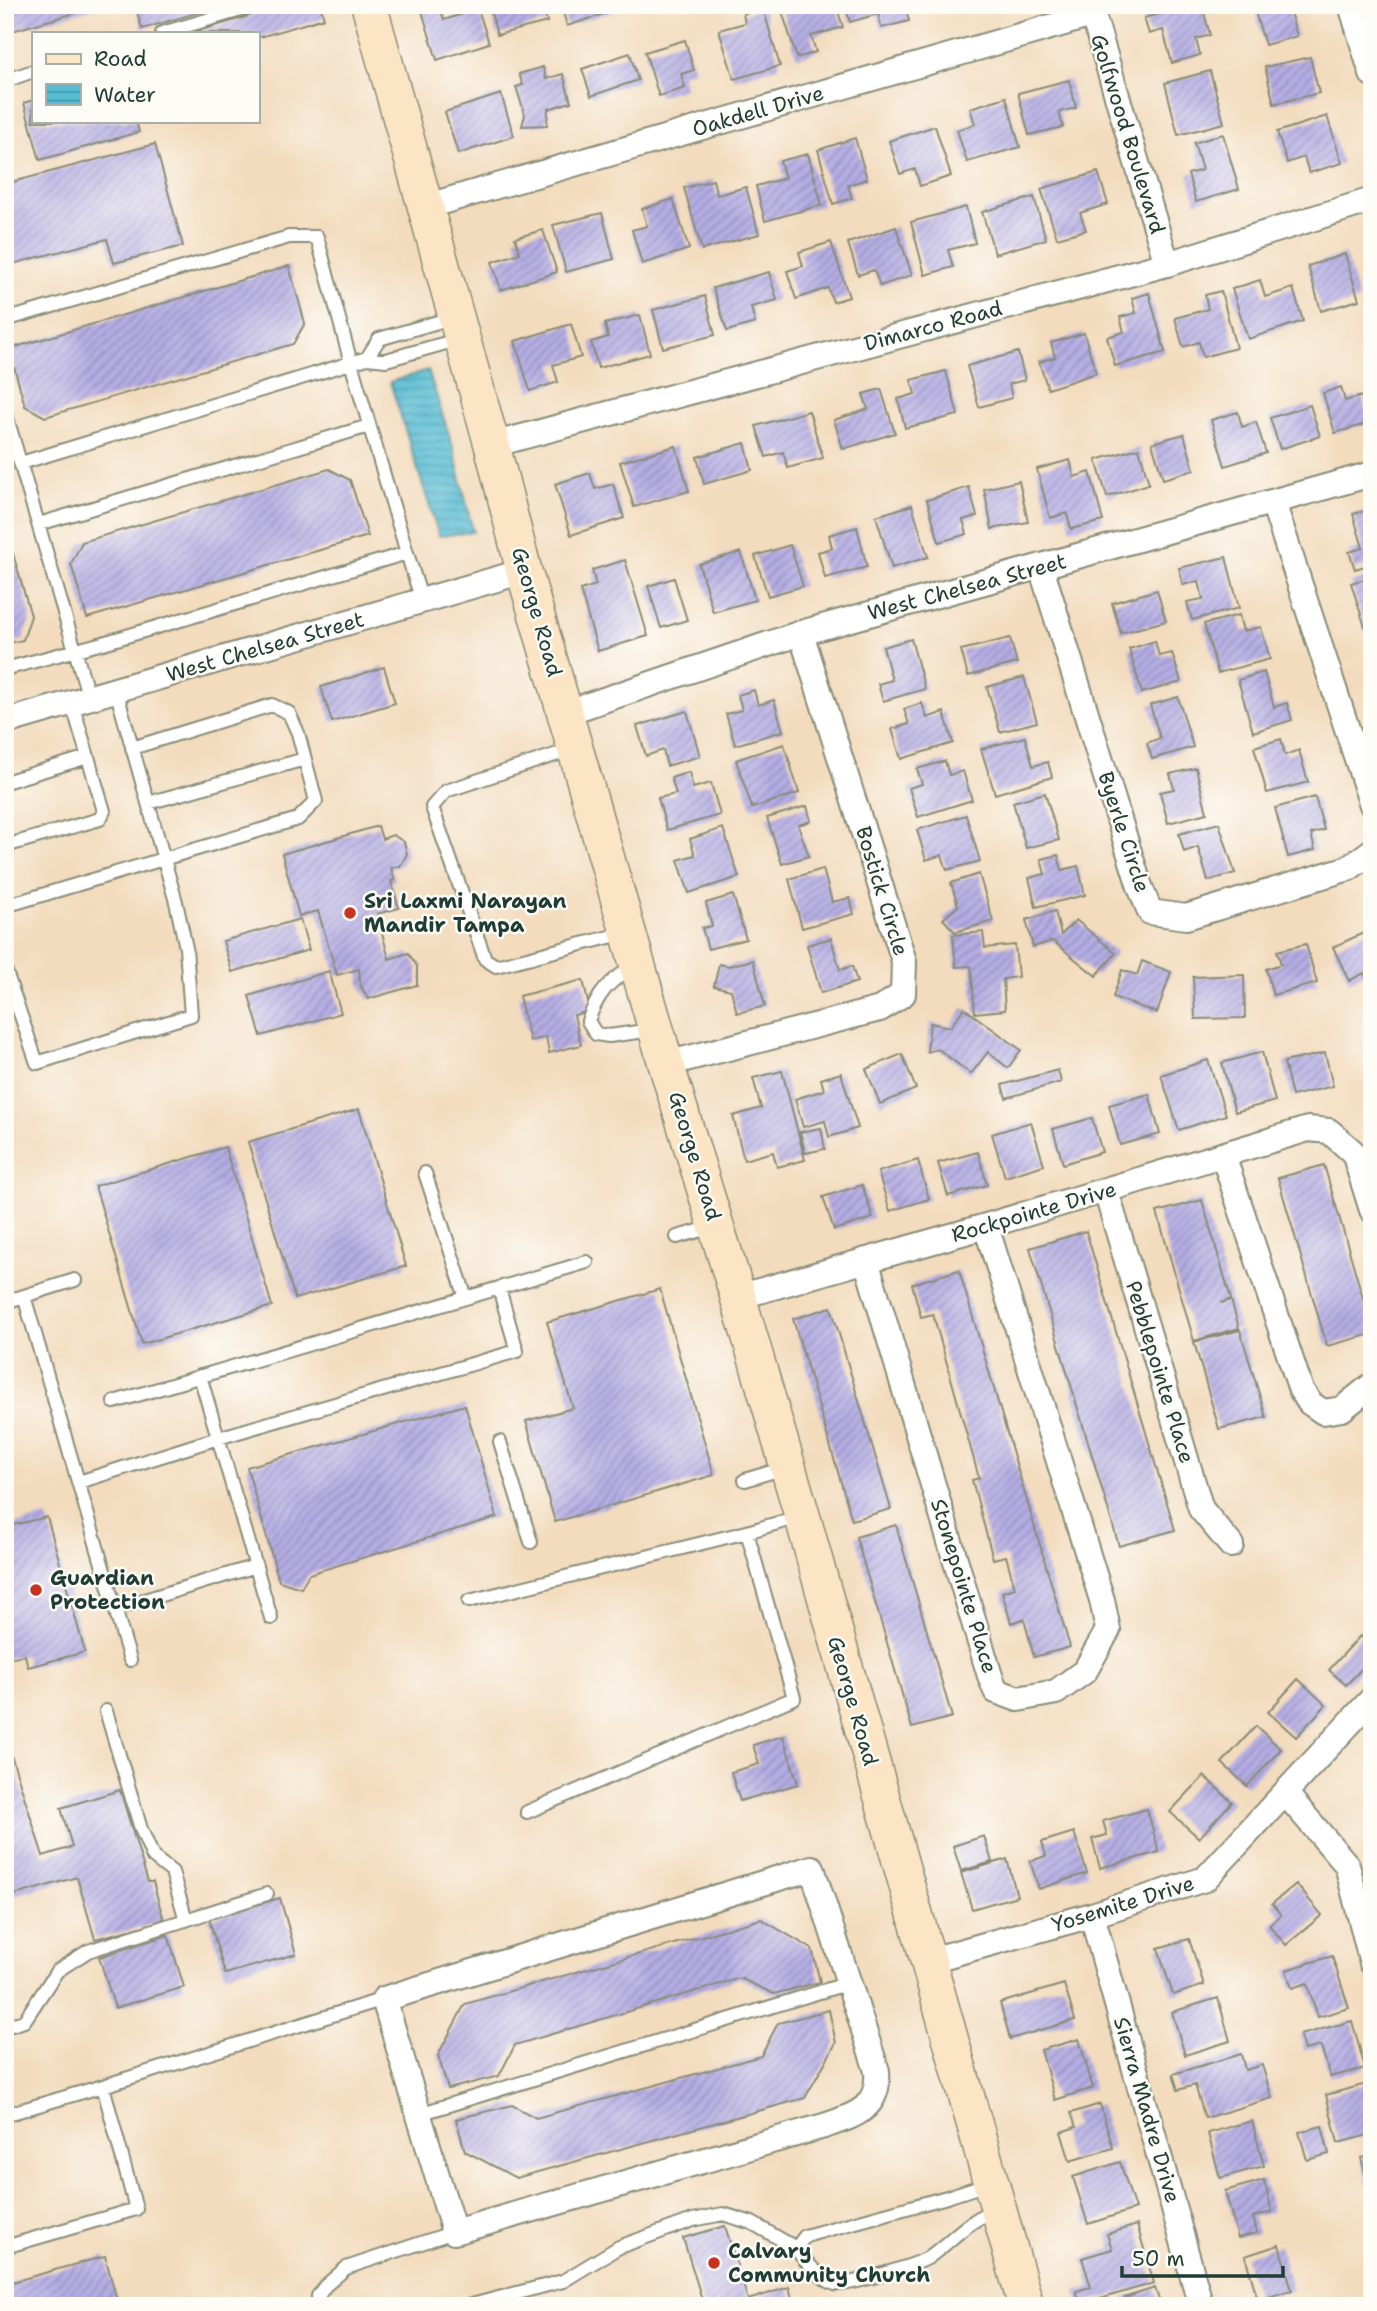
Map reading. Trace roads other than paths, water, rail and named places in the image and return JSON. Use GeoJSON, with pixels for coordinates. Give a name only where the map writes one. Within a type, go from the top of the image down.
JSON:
{"type":"FeatureCollection","features":[{"type":"Feature","properties":{"kind":"street","name":"George Road"},"geometry":{"type":"LineString","coordinates":[[369,5],[492,445],[524,571],[666,1064],[802,1516],[1026,2306]]}},
{"type":"Feature","properties":{"kind":"street"},"geometry":{"type":"LineString","coordinates":[[1351,5],[1372,74]]}},
{"type":"Feature","properties":{"kind":"street","name":"Oakdell Drive"},"geometry":{"type":"LineString","coordinates":[[424,207],[1091,10]]}},
{"type":"Feature","properties":{"kind":"street","name":"Golfwood Boulevard"},"geometry":{"type":"LineString","coordinates":[[1091,10],[1167,264]]}},
{"type":"Feature","properties":{"kind":"street","name":"Dimarco Road"},"geometry":{"type":"LineString","coordinates":[[492,445],[1167,264],[1372,200]]}},
{"type":"Feature","properties":{"kind":"street","name":"West Chelsea Street"},"geometry":{"type":"LineString","coordinates":[[565,713],[801,633],[1372,474]]}},
{"type":"Feature","properties":{"kind":"street"},"geometry":{"type":"LineString","coordinates":[[1273,502],[1372,805]]}},
{"type":"Feature","properties":{"kind":"street","name":"Byerle Circle"},"geometry":{"type":"LineString","coordinates":[[1041,567],[1150,912],[1186,917],[1349,868],[1372,851]]}},
{"type":"Feature","properties":{"kind":"street","name":"West Chelsea Street"},"geometry":{"type":"LineString","coordinates":[[5,722],[524,571]]}},
{"type":"Feature","properties":{"kind":"street","name":"Bostick Circle"},"geometry":{"type":"LineString","coordinates":[[666,1064],[880,1009],[903,994],[904,961],[801,633]]}},
{"type":"Feature","properties":{"kind":"street","name":"Rockpointe Drive"},"geometry":{"type":"LineString","coordinates":[[738,1297],[1106,1191],[1307,1129],[1329,1131],[1354,1153],[1372,1210]]}},
{"type":"Feature","properties":{"kind":"street"},"geometry":{"type":"LineString","coordinates":[[1223,1155],[1301,1390],[1310,1403],[1323,1412],[1342,1409],[1372,1385]]}},
{"type":"Feature","properties":{"kind":"street","name":"Pebblepointe Place"},"geometry":{"type":"LineString","coordinates":[[1106,1191],[1201,1509],[1231,1545]]}},
{"type":"Feature","properties":{"kind":"street","name":"Stonepointe Place"},"geometry":{"type":"LineString","coordinates":[[866,1260],[996,1691],[1018,1699],[1056,1692],[1085,1671],[1108,1630],[1102,1600],[986,1226]]}},
{"type":"Feature","properties":{"kind":"street","name":"Yosemite Drive"},"geometry":{"type":"LineString","coordinates":[[927,1961],[1092,1915],[1205,1879],[1372,1699]]}},
{"type":"Feature","properties":{"kind":"street"},"geometry":{"type":"LineString","coordinates":[[1286,1794],[1347,1865],[1372,1963]]}},
{"type":"Feature","properties":{"kind":"street"},"geometry":{"type":"LineString","coordinates":[[812,1868],[878,2081],[874,2097],[853,2117],[454,2232],[384,1998],[812,1868]]}},
{"type":"Feature","properties":{"kind":"street","name":"Sierra Madre Drive"},"geometry":{"type":"LineString","coordinates":[[1092,1915],[1201,2306]]}},
{"type":"Feature","properties":{"kind":"lane"},"geometry":{"type":"LineString","coordinates":[[165,32],[258,5]]}},
{"type":"Feature","properties":{"kind":"lane"},"geometry":{"type":"LineString","coordinates":[[5,81],[32,71]]}},
{"type":"Feature","properties":{"kind":"lane"},"geometry":{"type":"LineString","coordinates":[[5,320],[276,241],[304,235],[317,237],[369,426],[422,601]]}},
{"type":"Feature","properties":{"kind":"lane"},"geometry":{"type":"LineString","coordinates":[[367,358],[379,339],[458,328]]}},
{"type":"Feature","properties":{"kind":"lane"},"geometry":{"type":"LineString","coordinates":[[21,463],[367,358],[386,360],[458,328]]}},
{"type":"Feature","properties":{"kind":"lane"},"geometry":{"type":"LineString","coordinates":[[5,411],[76,650],[88,757],[103,811],[100,819],[5,846]]}},
{"type":"Feature","properties":{"kind":"lane"},"geometry":{"type":"LineString","coordinates":[[38,524],[369,426]]}},
{"type":"Feature","properties":{"kind":"lane"},"geometry":{"type":"LineString","coordinates":[[5,669],[407,553]]}},
{"type":"Feature","properties":{"kind":"lane"},"geometry":{"type":"LineString","coordinates":[[5,969],[37,1063],[191,1015],[186,948],[116,690]]}},
{"type":"Feature","properties":{"kind":"lane"},"geometry":{"type":"LineString","coordinates":[[5,906],[298,819],[316,801],[298,733],[289,713],[272,705],[132,748]]}},
{"type":"Feature","properties":{"kind":"lane"},"geometry":{"type":"LineString","coordinates":[[576,748],[446,791],[432,807],[485,959],[496,966],[633,948]]}},
{"type":"Feature","properties":{"kind":"lane"},"geometry":{"type":"LineString","coordinates":[[5,782],[88,757]]}},
{"type":"Feature","properties":{"kind":"lane"},"geometry":{"type":"LineString","coordinates":[[148,803],[305,759]]}},
{"type":"Feature","properties":{"kind":"lane"},"geometry":{"type":"LineString","coordinates":[[633,948],[594,1004],[588,1021],[596,1034],[609,1037],[656,1029]]}},
{"type":"Feature","properties":{"kind":"lane"},"geometry":{"type":"LineString","coordinates":[[425,1173],[466,1298]]}},
{"type":"Feature","properties":{"kind":"lane"},"geometry":{"type":"LineString","coordinates":[[677,1237],[716,1226]]}},
{"type":"Feature","properties":{"kind":"lane"},"geometry":{"type":"LineString","coordinates":[[114,1402],[587,1262]]}},
{"type":"Feature","properties":{"kind":"lane"},"geometry":{"type":"LineString","coordinates":[[5,1302],[75,1280]]}},
{"type":"Feature","properties":{"kind":"lane"},"geometry":{"type":"LineString","coordinates":[[79,1482],[218,1438],[517,1352],[499,1287]]}},
{"type":"Feature","properties":{"kind":"lane"},"geometry":{"type":"LineString","coordinates":[[24,1296],[130,1660]]}},
{"type":"Feature","properties":{"kind":"lane"},"geometry":{"type":"LineString","coordinates":[[200,1376],[271,1618]]}},
{"type":"Feature","properties":{"kind":"lane"},"geometry":{"type":"LineString","coordinates":[[500,1442],[531,1542]]}},
{"type":"Feature","properties":{"kind":"lane"},"geometry":{"type":"LineString","coordinates":[[744,1480],[787,1467]]}},
{"type":"Feature","properties":{"kind":"lane"},"geometry":{"type":"LineString","coordinates":[[469,1601],[802,1516]]}},
{"type":"Feature","properties":{"kind":"lane"},"geometry":{"type":"LineString","coordinates":[[527,1812],[794,1698],[747,1532]]}},
{"type":"Feature","properties":{"kind":"lane"},"geometry":{"type":"LineString","coordinates":[[115,1609],[256,1566]]}},
{"type":"Feature","properties":{"kind":"lane"},"geometry":{"type":"LineString","coordinates":[[106,1711],[145,1838],[153,1857],[172,1871],[186,1920]]}},
{"type":"Feature","properties":{"kind":"lane"},"geometry":{"type":"LineString","coordinates":[[5,2027],[24,2021],[57,1971],[88,1951],[267,1894]]}},
{"type":"Feature","properties":{"kind":"lane"},"geometry":{"type":"LineString","coordinates":[[419,2114],[849,1983]]}},
{"type":"Feature","properties":{"kind":"lane"},"geometry":{"type":"LineString","coordinates":[[5,2115],[384,1998]]}},
{"type":"Feature","properties":{"kind":"lane"},"geometry":{"type":"LineString","coordinates":[[5,2246],[136,2209],[103,2086]]}},
{"type":"Feature","properties":{"kind":"lane"},"geometry":{"type":"LineString","coordinates":[[796,2248],[805,2236],[947,2197],[995,2196]]}},
{"type":"Feature","properties":{"kind":"lane"},"geometry":{"type":"LineString","coordinates":[[468,2306],[563,2281],[618,2247],[693,2220],[723,2214],[752,2223],[796,2248],[804,2262],[836,2284],[850,2284],[927,2259],[977,2217],[995,2196]]}},
{"type":"Feature","properties":{"kind":"lane"},"geometry":{"type":"LineString","coordinates":[[318,2306],[318,2296],[325,2286],[346,2268],[454,2232]]}},
{"type":"Feature","properties":{"kind":"water"},"geometry":{"type":"Polygon","coordinates":[[[428,370],[454,450],[473,532],[439,536],[390,382],[428,370]]]}},
{"type":"Feature","properties":{"kind":"place","name":"Sri Laxmi Narayan Mandir Tampa"},"geometry":{"type":"Point","coordinates":[350,913]}},
{"type":"Feature","properties":{"kind":"place","name":"Guardian Protection"},"geometry":{"type":"Point","coordinates":[36,1590]}},
{"type":"Feature","properties":{"kind":"place","name":"Calvary Community Church"},"geometry":{"type":"Point","coordinates":[714,2263]}}]}
